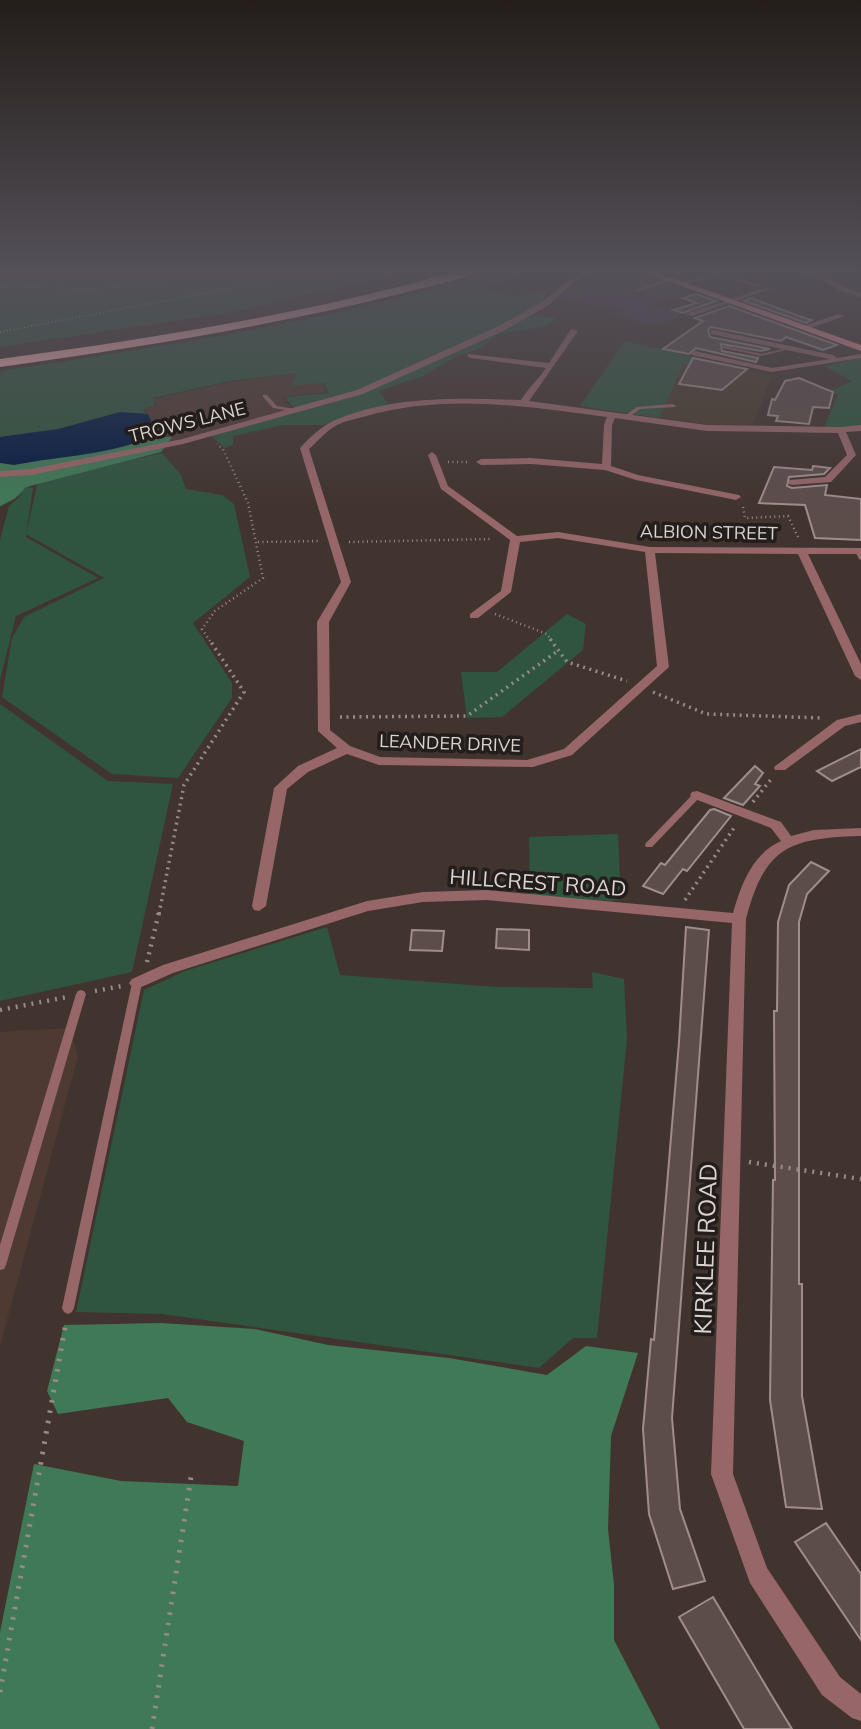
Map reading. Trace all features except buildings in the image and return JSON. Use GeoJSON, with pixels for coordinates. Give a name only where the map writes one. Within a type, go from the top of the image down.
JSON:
{"type":"FeatureCollection","features":[{"type":"Feature","properties":{"kind":"highway"},"geometry":{"type":"LineString","coordinates":[[0,353],[32,349]]}},
{"type":"Feature","properties":{"kind":"highway"},"geometry":{"type":"LineString","coordinates":[[0,363],[92,349]]}},
{"type":"Feature","properties":{"kind":"street","name":"TROWS LANE"},"geometry":{"type":"LineString","coordinates":[[0,474],[31,472],[206,435],[297,410],[360,392],[456,349]]}},
{"type":"Feature","properties":{"kind":"street"},"geometry":{"type":"LineString","coordinates":[[524,403],[562,349]]}},
{"type":"Feature","properties":{"kind":"street"},"geometry":{"type":"LineString","coordinates":[[794,349],[844,360]]}},
{"type":"Feature","properties":{"kind":"street"},"geometry":{"type":"LineString","coordinates":[[695,353],[772,370],[844,360],[860,349]]}},
{"type":"Feature","properties":{"kind":"street"},"geometry":{"type":"LineString","coordinates":[[471,355],[551,366]]}},
{"type":"Feature","properties":{"kind":"street"},"geometry":{"type":"LineString","coordinates":[[324,718],[323,622],[346,582],[304,448],[334,423],[377,410],[410,404],[466,401],[524,403],[707,428],[861,428]]}},
{"type":"Feature","properties":{"kind":"street"},"geometry":{"type":"LineString","coordinates":[[606,467],[608,425],[612,415]]}},
{"type":"Feature","properties":{"kind":"street"},"geometry":{"type":"LineString","coordinates":[[792,482],[828,481],[852,455],[841,430]]}},
{"type":"Feature","properties":{"kind":"street"},"geometry":{"type":"LineString","coordinates":[[433,458],[444,487],[515,539],[506,592],[479,613]]}},
{"type":"Feature","properties":{"kind":"street"},"geometry":{"type":"LineString","coordinates":[[481,462],[531,461],[606,467],[636,477],[736,497]]}},
{"type":"Feature","properties":{"kind":"street","name":"ALBION STREET"},"geometry":{"type":"LineString","coordinates":[[515,539],[558,535],[650,550],[860,553]]}},
{"type":"Feature","properties":{"kind":"street","name":"LEANDER DRIVE"},"geometry":{"type":"LineString","coordinates":[[324,718],[324,731],[346,749],[379,761],[528,764],[568,752],[663,667],[650,550]]}},
{"type":"Feature","properties":{"kind":"street"},"geometry":{"type":"LineString","coordinates":[[802,551],[861,676]]}},
{"type":"Feature","properties":{"kind":"street"},"geometry":{"type":"LineString","coordinates":[[780,767],[841,723],[858,718]]}},
{"type":"Feature","properties":{"kind":"street"},"geometry":{"type":"LineString","coordinates":[[259,906],[281,788],[303,769],[346,749]]}},
{"type":"Feature","properties":{"kind":"street"},"geometry":{"type":"LineString","coordinates":[[697,795],[776,825],[788,841]]}},
{"type":"Feature","properties":{"kind":"street","name":"KIRKLEE ROAD"},"geometry":{"type":"LineString","coordinates":[[861,832],[824,832],[788,841],[764,856],[745,890],[739,919],[722,1474],[758,1575],[831,1686],[861,1709]]}},
{"type":"Feature","properties":{"kind":"street","name":"HILLCREST ROAD"},"geometry":{"type":"LineString","coordinates":[[137,983],[167,969],[367,906],[423,897],[486,895],[739,919]]}},
{"type":"Feature","properties":{"kind":"lane"},"geometry":{"type":"LineString","coordinates":[[733,349],[761,355]]}},
{"type":"Feature","properties":{"kind":"lane"},"geometry":{"type":"LineString","coordinates":[[745,364],[761,355],[788,349]]}},
{"type":"Feature","properties":{"kind":"lane"},"geometry":{"type":"LineString","coordinates":[[265,396],[275,407],[297,410]]}},
{"type":"Feature","properties":{"kind":"lane"},"geometry":{"type":"LineString","coordinates":[[626,417],[639,408],[673,406]]}},
{"type":"Feature","properties":{"kind":"lane"},"geometry":{"type":"LineString","coordinates":[[649,845],[697,795]]}},
{"type":"Feature","properties":{"kind":"lane"},"geometry":{"type":"LineString","coordinates":[[68,1308],[137,983]]}},
{"type":"Feature","properties":{"kind":"lane"},"geometry":{"type":"LineString","coordinates":[[0,1265],[81,994]]}},
{"type":"Feature","properties":{"kind":"path"},"geometry":{"type":"LineString","coordinates":[[137,983],[151,954],[184,785],[244,692],[202,629],[215,611],[263,578],[242,485],[223,449],[206,435]]}},
{"type":"Feature","properties":{"kind":"path"},"geometry":{"type":"LineString","coordinates":[[433,458],[481,462]]}},
{"type":"Feature","properties":{"kind":"path"},"geometry":{"type":"LineString","coordinates":[[736,497],[742,502],[745,518],[788,516],[802,551]]}},
{"type":"Feature","properties":{"kind":"path"},"geometry":{"type":"LineString","coordinates":[[257,542],[515,539]]}},
{"type":"Feature","properties":{"kind":"path"},"geometry":{"type":"LineString","coordinates":[[479,613],[547,634],[567,662],[642,686],[706,714],[858,718]]}},
{"type":"Feature","properties":{"kind":"path"},"geometry":{"type":"LineString","coordinates":[[324,718],[467,716],[559,650]]}},
{"type":"Feature","properties":{"kind":"path"},"geometry":{"type":"LineString","coordinates":[[676,914],[780,767]]}},
{"type":"Feature","properties":{"kind":"path"},"geometry":{"type":"LineString","coordinates":[[747,1161],[861,1179]]}},
{"type":"Feature","properties":{"kind":"path"},"geometry":{"type":"LineString","coordinates":[[0,1692],[68,1308]]}},
{"type":"Feature","properties":{"kind":"path"},"geometry":{"type":"LineString","coordinates":[[152,1729],[191,1477]]}},
{"type":"Feature","properties":{"kind":"shaded area"},"geometry":{"type":"Polygon","coordinates":[[[620,349],[657,349],[772,376],[752,425],[717,426],[580,406],[620,349]]]}},
{"type":"Feature","properties":{"kind":"shaded area"},"geometry":{"type":"Polygon","coordinates":[[[296,374],[289,386],[322,383],[326,392],[282,397],[292,408],[161,444],[145,409],[157,406],[153,399],[232,382],[296,374]]]}},
{"type":"Feature","properties":{"kind":"shaded area"},"geometry":{"type":"Polygon","coordinates":[[[69,1028],[78,1056],[0,1346],[0,1032],[69,1028]]]}},
{"type":"Feature","properties":{"kind":"green space"},"geometry":{"type":"Polygon","coordinates":[[[141,349],[479,349],[455,357],[423,376],[379,391],[389,405],[322,425],[283,425],[233,436],[233,445],[225,448],[210,435],[294,408],[285,397],[329,393],[324,383],[290,386],[297,373],[229,381],[153,398],[155,406],[143,409],[159,434],[157,442],[38,479],[28,488],[33,488],[26,537],[98,578],[16,616],[0,680],[0,540],[9,506],[24,493],[0,507],[0,371],[141,349]]]}},
{"type":"Feature","properties":{"kind":"green space"},"geometry":{"type":"Polygon","coordinates":[[[620,349],[658,349],[714,362],[712,368],[683,365],[659,418],[580,406],[620,349]]]}},
{"type":"Feature","properties":{"kind":"green space"},"geometry":{"type":"Polygon","coordinates":[[[861,358],[861,426],[824,428],[838,394],[828,392],[852,381],[824,366],[861,358]]]}},
{"type":"Feature","properties":{"kind":"green space"},"geometry":{"type":"Polygon","coordinates":[[[154,437],[172,437],[161,452],[26,487],[14,499],[0,506],[0,459],[124,440],[139,443],[154,437]]]}},
{"type":"Feature","properties":{"kind":"green space"},"geometry":{"type":"Polygon","coordinates":[[[162,453],[181,475],[186,489],[222,495],[234,504],[250,577],[193,623],[232,683],[232,698],[178,778],[112,774],[2,697],[12,638],[24,617],[104,578],[26,534],[38,481],[162,453]]]}},
{"type":"Feature","properties":{"kind":"green space"},"geometry":{"type":"Polygon","coordinates":[[[567,614],[586,624],[583,650],[502,717],[467,718],[461,672],[497,672],[567,614]]]}},
{"type":"Feature","properties":{"kind":"green space"},"geometry":{"type":"Polygon","coordinates":[[[0,704],[108,781],[173,784],[132,972],[0,1001],[0,704]]]}},
{"type":"Feature","properties":{"kind":"green space"},"geometry":{"type":"Polygon","coordinates":[[[618,834],[621,899],[611,901],[530,895],[529,837],[618,834]]]}},
{"type":"Feature","properties":{"kind":"green space"},"geometry":{"type":"Polygon","coordinates":[[[327,927],[340,975],[496,987],[593,988],[592,972],[624,979],[627,1039],[597,1338],[573,1338],[539,1368],[163,1314],[76,1312],[144,990],[185,971],[327,927]]]}},
{"type":"Feature","properties":{"kind":"green space"},"geometry":{"type":"Polygon","coordinates":[[[161,1323],[255,1329],[328,1345],[449,1358],[547,1375],[586,1346],[638,1353],[611,1436],[608,1529],[614,1585],[614,1640],[660,1729],[0,1729],[0,1632],[34,1464],[121,1481],[238,1486],[244,1441],[187,1422],[168,1398],[58,1414],[47,1391],[64,1325],[161,1323]]]}},
{"type":"Feature","properties":{"kind":"water"},"geometry":{"type":"Polygon","coordinates":[[[120,412],[148,414],[157,434],[105,451],[14,465],[0,463],[0,437],[58,429],[120,412]]]}}]}
